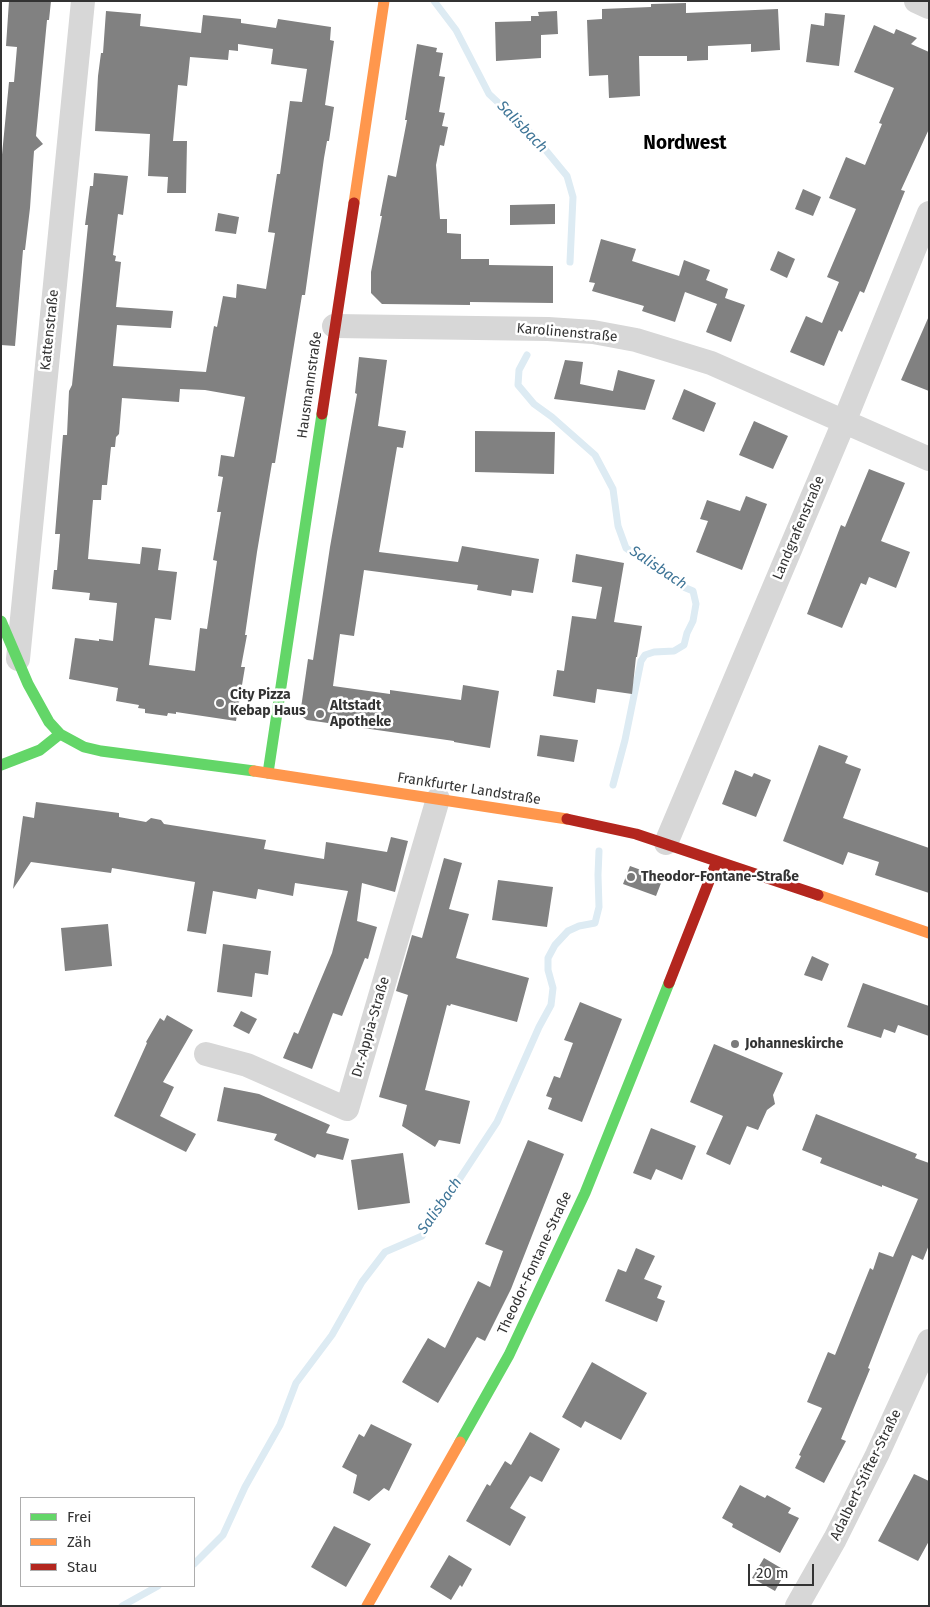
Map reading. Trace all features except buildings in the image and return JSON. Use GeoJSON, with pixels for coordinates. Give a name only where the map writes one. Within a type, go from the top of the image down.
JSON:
{"type":"FeatureCollection","features":[{"type":"Feature","properties":{"kind":"street","name":"Kattenstraße"},"geometry":{"type":"LineString","coordinates":[[18,660],[83,1]]}},
{"type":"Feature","properties":{"kind":"street","name":"Hausmannstraße"},"geometry":{"type":"LineString","coordinates":[[268,773],[384,1]]}},
{"type":"Feature","properties":{"kind":"street"},"geometry":{"type":"LineString","coordinates":[[916,1],[929,7]]}},
{"type":"Feature","properties":{"kind":"street","name":"Landgrafenstraße"},"geometry":{"type":"LineString","coordinates":[[666,843],[844,422],[929,212]]}},
{"type":"Feature","properties":{"kind":"street","name":"Karolinenstraße"},"geometry":{"type":"LineString","coordinates":[[334,326],[548,329],[593,332],[636,340],[711,363],[929,459]]}},
{"type":"Feature","properties":{"kind":"street"},"geometry":{"type":"LineString","coordinates":[[1,621],[38,704],[49,722],[60,734],[40,750],[1,765]]}},
{"type":"Feature","properties":{"kind":"street","name":"Frankfurter Landstraße"},"geometry":{"type":"LineString","coordinates":[[60,734],[84,747],[101,751],[268,773],[558,817],[636,834],[929,933]]}},
{"type":"Feature","properties":{"kind":"street","name":"Dr.-Appia-Straße"},"geometry":{"type":"LineString","coordinates":[[206,1054],[248,1065],[346,1109],[438,799]]}},
{"type":"Feature","properties":{"kind":"street","name":"Theodor-Fontane-Straße"},"geometry":{"type":"LineString","coordinates":[[367,1606],[509,1355],[544,1282],[585,1193],[718,861]]}},
{"type":"Feature","properties":{"kind":"street","name":"Adalbert-Stifter-Straße"},"geometry":{"type":"LineString","coordinates":[[797,1606],[835,1539],[877,1455],[929,1341]]}},
{"type":"Feature","properties":{"kind":"waterway","name":"Salisbach"},"geometry":{"type":"LineString","coordinates":[[434,1],[456,30],[489,94],[534,136],[567,176],[573,197],[570,262]]}},
{"type":"Feature","properties":{"kind":"waterway","name":"Salisbach"},"geometry":{"type":"LineString","coordinates":[[527,355],[519,370],[518,385],[534,404],[552,417],[595,455],[613,489],[618,526],[626,548],[681,586],[693,591],[696,604],[693,621],[684,645],[674,651],[654,652],[645,655],[641,661],[625,740],[613,785]]}},
{"type":"Feature","properties":{"kind":"waterway","name":"Salisbach"},"geometry":{"type":"LineString","coordinates":[[195,1563],[223,1535],[245,1487],[280,1425],[296,1383],[332,1335],[362,1282],[385,1252],[422,1236],[497,1122],[539,1027],[551,1005],[553,988],[548,970],[548,958],[555,945],[568,931],[579,926],[595,923],[599,907],[599,851]]}},
{"type":"Feature","properties":{"kind":"waterway","name":"Salisbach"},"geometry":{"type":"LineString","coordinates":[[122,1606],[156,1587]]}},
{"type":"Feature","properties":{"kind":"traffic: fast"},"geometry":{"type":"LineString","coordinates":[[268,773],[322,414]]}},
{"type":"Feature","properties":{"kind":"traffic: fast"},"geometry":{"type":"LineString","coordinates":[[1,621],[28,684],[49,722],[60,734],[84,747],[101,751],[254,771]]}},
{"type":"Feature","properties":{"kind":"traffic: fast"},"geometry":{"type":"LineString","coordinates":[[1,765],[40,750],[60,734]]}},
{"type":"Feature","properties":{"kind":"traffic: fast"},"geometry":{"type":"LineString","coordinates":[[460,1442],[509,1355],[585,1193],[669,983]]}},
{"type":"Feature","properties":{"kind":"traffic: slow"},"geometry":{"type":"LineString","coordinates":[[354,203],[384,1]]}},
{"type":"Feature","properties":{"kind":"traffic: slow"},"geometry":{"type":"LineString","coordinates":[[254,771],[567,819]]}},
{"type":"Feature","properties":{"kind":"traffic: slow"},"geometry":{"type":"LineString","coordinates":[[818,895],[929,933]]}},
{"type":"Feature","properties":{"kind":"traffic: slow"},"geometry":{"type":"LineString","coordinates":[[367,1606],[460,1442]]}},
{"type":"Feature","properties":{"kind":"traffic: jam"},"geometry":{"type":"LineString","coordinates":[[322,414],[354,203]]}},
{"type":"Feature","properties":{"kind":"traffic: jam"},"geometry":{"type":"LineString","coordinates":[[567,819],[636,834],[818,895]]}},
{"type":"Feature","properties":{"kind":"traffic: jam"},"geometry":{"type":"LineString","coordinates":[[669,983],[717,861]]}},
{"type":"Feature","properties":{"kind":"place","name":"City Pizza Kebap Haus"},"geometry":{"type":"Point","coordinates":[220,703]}},
{"type":"Feature","properties":{"kind":"place","name":"Altstadt Apotheke"},"geometry":{"type":"Point","coordinates":[320,714]}},
{"type":"Feature","properties":{"kind":"place","name":"Theodor-Fontane-Straße"},"geometry":{"type":"Point","coordinates":[631,877]}},
{"type":"Feature","properties":{"kind":"place","name":"Johanneskirche"},"geometry":{"type":"Point","coordinates":[735,1044]}},
{"type":"Feature","properties":{"kind":"district","name":"Nordwest"},"geometry":{"type":"Point","coordinates":[685,144]}}]}
